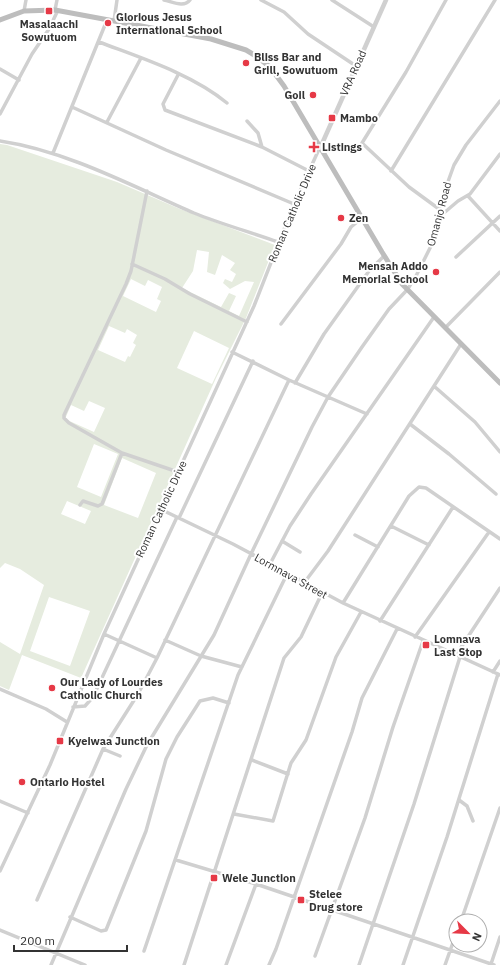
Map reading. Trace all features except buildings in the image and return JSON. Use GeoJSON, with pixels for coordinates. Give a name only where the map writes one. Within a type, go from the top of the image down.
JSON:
{"type":"FeatureCollection","features":[{"type":"Feature","properties":{"kind":"main road"},"geometry":{"type":"LineString","coordinates":[[0,20],[24,11],[56,10],[211,39],[246,50],[275,73],[321,146],[384,256],[407,290],[500,383]]}},
{"type":"Feature","properties":{"kind":"street"},"geometry":{"type":"LineString","coordinates":[[24,11],[26,0]]}},
{"type":"Feature","properties":{"kind":"street"},"geometry":{"type":"LineString","coordinates":[[0,114],[32,54],[49,29],[56,10],[57,0]]}},
{"type":"Feature","properties":{"kind":"street"},"geometry":{"type":"LineString","coordinates":[[114,21],[117,0]]}},
{"type":"Feature","properties":{"kind":"street"},"geometry":{"type":"LineString","coordinates":[[164,0],[181,4],[186,4],[190,0]]}},
{"type":"Feature","properties":{"kind":"street"},"geometry":{"type":"LineString","coordinates":[[261,0],[284,12],[308,34],[356,66]]}},
{"type":"Feature","properties":{"kind":"street"},"geometry":{"type":"LineString","coordinates":[[332,0],[374,27]]}},
{"type":"Feature","properties":{"kind":"street","name":"VRA Road"},"geometry":{"type":"LineString","coordinates":[[321,146],[386,0]]}},
{"type":"Feature","properties":{"kind":"street"},"geometry":{"type":"LineString","coordinates":[[439,209],[370,153],[362,142],[406,72],[446,0]]}},
{"type":"Feature","properties":{"kind":"street"},"geometry":{"type":"LineString","coordinates":[[391,171],[495,0]]}},
{"type":"Feature","properties":{"kind":"street"},"geometry":{"type":"LineString","coordinates":[[53,154],[107,20]]}},
{"type":"Feature","properties":{"kind":"street"},"geometry":{"type":"LineString","coordinates":[[98,42],[141,58],[209,89],[228,103]]}},
{"type":"Feature","properties":{"kind":"street"},"geometry":{"type":"LineString","coordinates":[[107,122],[141,58]]}},
{"type":"Feature","properties":{"kind":"street"},"geometry":{"type":"LineString","coordinates":[[0,70],[19,80]]}},
{"type":"Feature","properties":{"kind":"street"},"geometry":{"type":"LineString","coordinates":[[178,75],[163,104],[166,110],[193,122],[262,147],[309,171]]}},
{"type":"Feature","properties":{"kind":"street","name":"Omanjo Road"},"geometry":{"type":"LineString","coordinates":[[51,965],[70,917],[141,757],[214,635],[251,554],[328,397],[389,309],[407,290],[432,244],[446,184],[458,156],[500,101]]}},
{"type":"Feature","properties":{"kind":"street"},"geometry":{"type":"LineString","coordinates":[[72,106],[166,150],[294,204]]}},
{"type":"Feature","properties":{"kind":"street"},"geometry":{"type":"LineString","coordinates":[[247,121],[258,132],[262,147]]}},
{"type":"Feature","properties":{"kind":"street"},"geometry":{"type":"LineString","coordinates":[[0,141],[53,154],[147,191],[195,213],[278,242]]}},
{"type":"Feature","properties":{"kind":"street","name":"Roman Catholic Drive"},"geometry":{"type":"LineString","coordinates":[[0,871],[50,765],[104,634],[160,509],[247,322],[278,242],[321,146]]}},
{"type":"Feature","properties":{"kind":"street"},"geometry":{"type":"LineString","coordinates":[[437,218],[458,201],[468,196],[500,154]]}},
{"type":"Feature","properties":{"kind":"street"},"geometry":{"type":"LineString","coordinates":[[147,191],[132,264],[126,284],[64,415],[69,423],[122,453],[178,472]]}},
{"type":"Feature","properties":{"kind":"street"},"geometry":{"type":"LineString","coordinates":[[468,196],[500,231]]}},
{"type":"Feature","properties":{"kind":"street"},"geometry":{"type":"LineString","coordinates":[[456,258],[500,216]]}},
{"type":"Feature","properties":{"kind":"street"},"geometry":{"type":"LineString","coordinates":[[281,324],[341,244],[349,230],[362,218]]}},
{"type":"Feature","properties":{"kind":"street"},"geometry":{"type":"LineString","coordinates":[[295,383],[324,334],[369,271],[384,256]]}},
{"type":"Feature","properties":{"kind":"street"},"geometry":{"type":"LineString","coordinates":[[132,264],[165,279],[190,294],[247,322]]}},
{"type":"Feature","properties":{"kind":"street"},"geometry":{"type":"LineString","coordinates":[[444,328],[500,272]]}},
{"type":"Feature","properties":{"kind":"street"},"geometry":{"type":"LineString","coordinates":[[270,564],[310,494],[434,317]]}},
{"type":"Feature","properties":{"kind":"street"},"geometry":{"type":"LineString","coordinates":[[304,583],[328,551],[435,387],[461,344]]}},
{"type":"Feature","properties":{"kind":"street"},"geometry":{"type":"LineString","coordinates":[[232,352],[295,383],[367,414]]}},
{"type":"Feature","properties":{"kind":"street"},"geometry":{"type":"LineString","coordinates":[[73,707],[82,707],[89,704],[253,362]]}},
{"type":"Feature","properties":{"kind":"street"},"geometry":{"type":"LineString","coordinates":[[37,900],[103,749],[138,694],[157,658],[214,534],[289,380]]}},
{"type":"Feature","properties":{"kind":"street"},"geometry":{"type":"LineString","coordinates":[[435,387],[475,422],[500,452]]}},
{"type":"Feature","properties":{"kind":"street"},"geometry":{"type":"LineString","coordinates":[[410,424],[449,454],[496,494]]}},
{"type":"Feature","properties":{"kind":"street"},"geometry":{"type":"LineString","coordinates":[[80,505],[83,501],[98,506],[102,504],[122,453]]}},
{"type":"Feature","properties":{"kind":"street"},"geometry":{"type":"LineString","coordinates":[[343,603],[409,496],[419,487],[426,488],[500,540]]}},
{"type":"Feature","properties":{"kind":"street"},"geometry":{"type":"LineString","coordinates":[[380,621],[453,507]]}},
{"type":"Feature","properties":{"kind":"street","name":"Lormnava Street"},"geometry":{"type":"LineString","coordinates":[[160,509],[214,534],[322,593],[499,675]]}},
{"type":"Feature","properties":{"kind":"street"},"geometry":{"type":"LineString","coordinates":[[391,526],[429,545]]}},
{"type":"Feature","properties":{"kind":"street"},"geometry":{"type":"LineString","coordinates":[[416,637],[489,532]]}},
{"type":"Feature","properties":{"kind":"street"},"geometry":{"type":"LineString","coordinates":[[355,535],[378,547]]}},
{"type":"Feature","properties":{"kind":"street"},"geometry":{"type":"LineString","coordinates":[[282,541],[300,552]]}},
{"type":"Feature","properties":{"kind":"street"},"geometry":{"type":"LineString","coordinates":[[144,951],[242,666],[287,574]]}},
{"type":"Feature","properties":{"kind":"street"},"geometry":{"type":"LineString","coordinates":[[359,965],[414,804],[458,656],[500,588]]}},
{"type":"Feature","properties":{"kind":"street"},"geometry":{"type":"LineString","coordinates":[[184,965],[284,658],[301,637],[322,593]]}},
{"type":"Feature","properties":{"kind":"street"},"geometry":{"type":"LineString","coordinates":[[234,814],[273,821],[293,758],[306,740],[336,657],[361,612]]}},
{"type":"Feature","properties":{"kind":"street"},"geometry":{"type":"LineString","coordinates":[[268,965],[276,949],[352,732],[360,703],[397,629]]}},
{"type":"Feature","properties":{"kind":"street"},"geometry":{"type":"LineString","coordinates":[[104,634],[157,658]]}},
{"type":"Feature","properties":{"kind":"street"},"geometry":{"type":"LineString","coordinates":[[165,640],[201,656],[242,666]]}},
{"type":"Feature","properties":{"kind":"street"},"geometry":{"type":"LineString","coordinates":[[315,956],[365,818],[395,720],[423,641]]}},
{"type":"Feature","properties":{"kind":"street"},"geometry":{"type":"LineString","coordinates":[[493,672],[500,661]]}},
{"type":"Feature","properties":{"kind":"street"},"geometry":{"type":"LineString","coordinates":[[403,965],[499,675]]}},
{"type":"Feature","properties":{"kind":"street"},"geometry":{"type":"LineString","coordinates":[[0,689],[46,709],[67,722]]}},
{"type":"Feature","properties":{"kind":"street"},"geometry":{"type":"LineString","coordinates":[[70,917],[101,931],[106,930],[146,831],[164,765],[174,742],[200,701],[213,698],[229,703]]}},
{"type":"Feature","properties":{"kind":"street"},"geometry":{"type":"LineString","coordinates":[[103,749],[120,756]]}},
{"type":"Feature","properties":{"kind":"street"},"geometry":{"type":"LineString","coordinates":[[252,760],[288,774]]}},
{"type":"Feature","properties":{"kind":"street"},"geometry":{"type":"LineString","coordinates":[[458,800],[467,806],[473,821]]}},
{"type":"Feature","properties":{"kind":"street"},"geometry":{"type":"LineString","coordinates":[[0,801],[28,813]]}},
{"type":"Feature","properties":{"kind":"street"},"geometry":{"type":"LineString","coordinates":[[464,913],[500,808]]}},
{"type":"Feature","properties":{"kind":"street"},"geometry":{"type":"LineString","coordinates":[[176,860],[256,884],[448,948]]}},
{"type":"Feature","properties":{"kind":"street"},"geometry":{"type":"LineString","coordinates":[[226,965],[256,884]]}},
{"type":"Feature","properties":{"kind":"street"},"geometry":{"type":"LineString","coordinates":[[1,932],[85,965]]}},
{"type":"Feature","properties":{"kind":"street"},"geometry":{"type":"LineString","coordinates":[[462,953],[492,964],[500,937]]}},
{"type":"Feature","properties":{"kind":"street"},"geometry":{"type":"LineString","coordinates":[[445,965],[450,953]]}},
{"type":"Feature","properties":{"kind":"shaded area"},"geometry":{"type":"Polygon","coordinates":[[[0,144],[7,145],[117,182],[180,209],[275,245],[246,318],[216,378],[81,678],[22,655],[9,690],[0,686],[0,642],[20,654],[44,585],[20,569],[5,563],[0,568],[0,144]],[[197,250],[193,271],[182,288],[221,307],[229,293],[236,296],[229,311],[239,316],[254,282],[245,281],[230,289],[223,283],[225,279],[232,282],[236,274],[230,270],[235,263],[222,255],[215,275],[207,272],[209,252],[197,250]],[[131,279],[123,296],[156,312],[161,301],[157,299],[162,287],[148,280],[145,286],[131,279]],[[109,326],[98,350],[125,362],[128,356],[130,357],[136,345],[133,343],[137,335],[127,329],[125,333],[109,326]],[[194,331],[177,368],[212,384],[229,348],[194,331]],[[89,401],[84,411],[71,405],[65,419],[94,432],[105,408],[89,401]],[[94,444],[77,487],[101,497],[118,454],[94,444]],[[122,458],[104,505],[138,518],[156,473],[122,458]],[[67,501],[61,514],[85,524],[91,511],[67,501]],[[49,597],[30,651],[70,666],[90,611],[49,597]]]}},
{"type":"Feature","properties":{"kind":"place","name":"Masalaachi Sowutuom"},"geometry":{"type":"Point","coordinates":[49,11]}},
{"type":"Feature","properties":{"kind":"place","name":"Glorious Jesus International School"},"geometry":{"type":"Point","coordinates":[108,23]}},
{"type":"Feature","properties":{"kind":"place","name":"Bliss Bar and Grill, Sowutuom"},"geometry":{"type":"Point","coordinates":[246,63]}},
{"type":"Feature","properties":{"kind":"place","name":"Goil"},"geometry":{"type":"Point","coordinates":[313,95]}},
{"type":"Feature","properties":{"kind":"place","name":"Mambo"},"geometry":{"type":"Point","coordinates":[332,118]}},
{"type":"Feature","properties":{"kind":"place","name":"Listings"},"geometry":{"type":"Point","coordinates":[314,147]}},
{"type":"Feature","properties":{"kind":"place","name":"Zen"},"geometry":{"type":"Point","coordinates":[341,218]}},
{"type":"Feature","properties":{"kind":"place","name":"Mensah Addo Memorial School"},"geometry":{"type":"Point","coordinates":[436,272]}},
{"type":"Feature","properties":{"kind":"place","name":"Lomnava Last Stop"},"geometry":{"type":"Point","coordinates":[426,645]}},
{"type":"Feature","properties":{"kind":"place","name":"Our Lady of Lourdes Catholic Church"},"geometry":{"type":"Point","coordinates":[52,688]}},
{"type":"Feature","properties":{"kind":"place","name":"Kyeiwaa Junction"},"geometry":{"type":"Point","coordinates":[60,741]}},
{"type":"Feature","properties":{"kind":"place","name":"Ontario Hostel"},"geometry":{"type":"Point","coordinates":[22,782]}},
{"type":"Feature","properties":{"kind":"place","name":"Wele Junction"},"geometry":{"type":"Point","coordinates":[214,878]}},
{"type":"Feature","properties":{"kind":"place","name":"Stelee Drug store"},"geometry":{"type":"Point","coordinates":[301,900]}}]}
